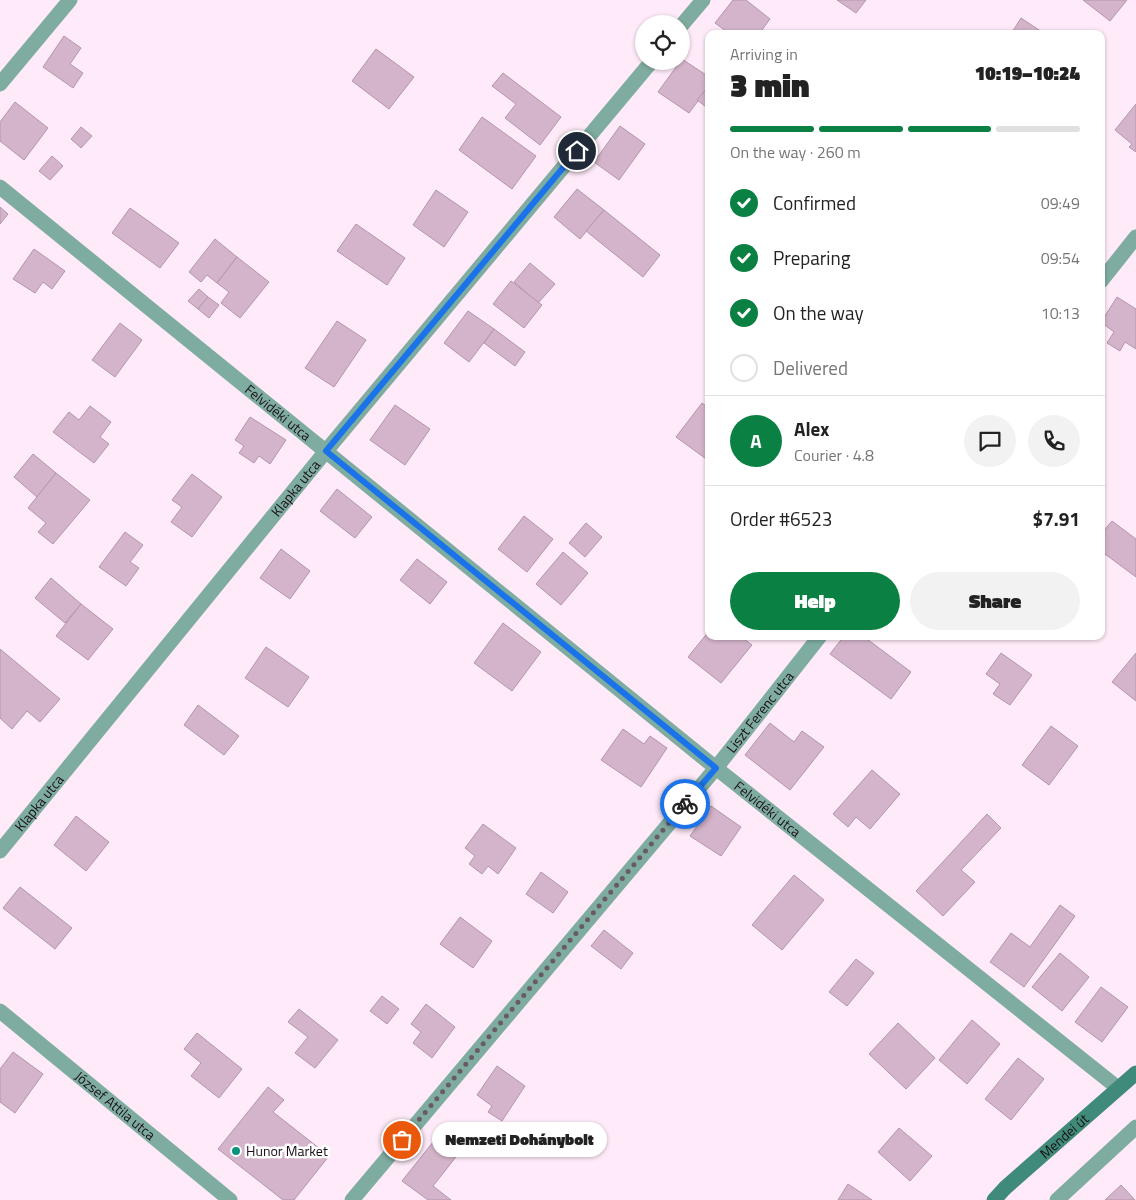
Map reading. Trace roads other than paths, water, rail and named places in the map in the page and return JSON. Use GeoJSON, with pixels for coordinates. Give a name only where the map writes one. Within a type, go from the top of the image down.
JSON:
{"type":"FeatureCollection","features":[{"type":"Feature","properties":{"kind":"main road","name":"Mendei út"},"geometry":{"type":"LineString","coordinates":[[994,1200],[1005,1188],[1136,1073]]}},
{"type":"Feature","properties":{"kind":"street"},"geometry":{"type":"LineString","coordinates":[[0,84],[70,0]]}},
{"type":"Feature","properties":{"kind":"street"},"geometry":{"type":"LineString","coordinates":[[690,15],[703,0]]}},
{"type":"Feature","properties":{"kind":"street","name":"Klapka utca"},"geometry":{"type":"LineString","coordinates":[[0,851],[326,451],[644,70]]}},
{"type":"Feature","properties":{"kind":"street","name":"Felvidéki utca"},"geometry":{"type":"LineString","coordinates":[[0,187],[716,768],[1118,1088]]}},
{"type":"Feature","properties":{"kind":"street"},"geometry":{"type":"LineString","coordinates":[[1105,276],[1136,237]]}},
{"type":"Feature","properties":{"kind":"street","name":"Liszt Ferenc utca"},"geometry":{"type":"LineString","coordinates":[[352,1200],[716,768],[817,640]]}},
{"type":"Feature","properties":{"kind":"street","name":"József Attila utca"},"geometry":{"type":"LineString","coordinates":[[0,1011],[230,1200]]}},
{"type":"Feature","properties":{"kind":"street"},"geometry":{"type":"LineString","coordinates":[[1058,1200],[1136,1127]]}},
{"type":"Feature","properties":{"kind":"place","name":"Nemzeti Dohánybolt"},"geometry":{"type":"Point","coordinates":[402,1140]}},
{"type":"Feature","properties":{"kind":"place","name":"Hunor Market"},"geometry":{"type":"Point","coordinates":[236,1151]}}]}
